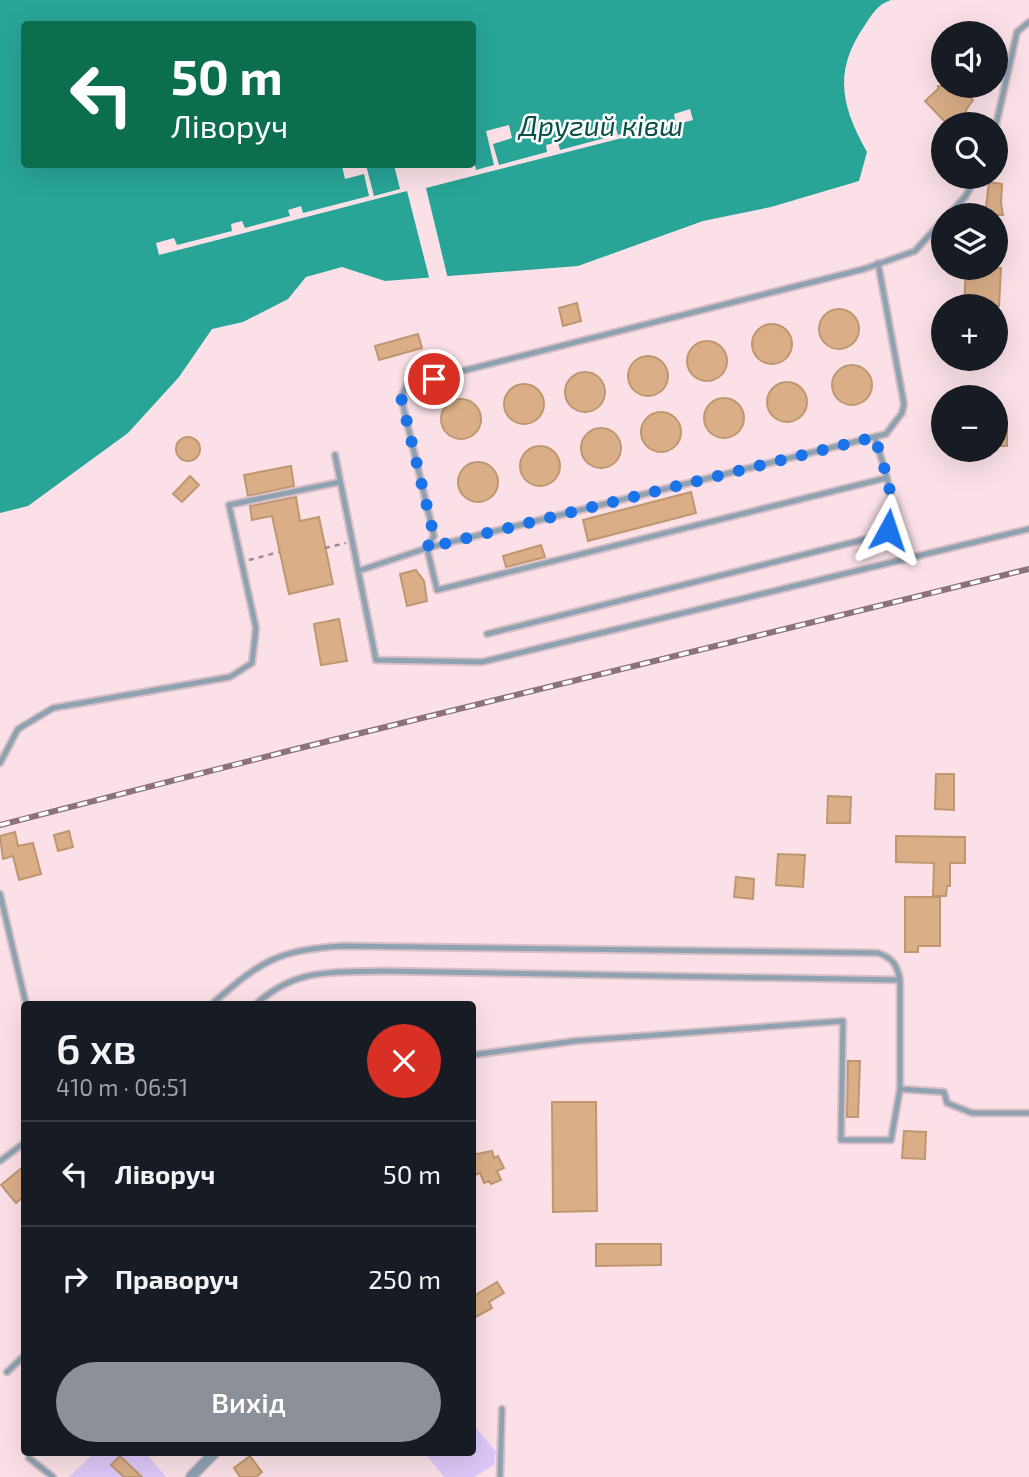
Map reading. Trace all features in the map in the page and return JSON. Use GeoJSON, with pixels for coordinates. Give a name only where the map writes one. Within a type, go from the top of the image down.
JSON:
{"type":"FeatureCollection","features":[{"type":"Feature","properties":{"kind":"street"},"geometry":{"type":"LineString","coordinates":[[191,1477],[211,1456]]}},
{"type":"Feature","properties":{"kind":"lane"},"geometry":{"type":"LineString","coordinates":[[999,112],[1017,32],[1029,22]]}},
{"type":"Feature","properties":{"kind":"lane"},"geometry":{"type":"LineString","coordinates":[[959,203],[970,189]]}},
{"type":"Feature","properties":{"kind":"lane"},"geometry":{"type":"LineString","coordinates":[[886,478],[437,590],[427,548],[434,536],[401,397],[407,386],[878,263],[915,251],[931,233]]}},
{"type":"Feature","properties":{"kind":"lane"},"geometry":{"type":"LineString","coordinates":[[358,571],[427,548],[886,434],[902,413],[904,404],[878,263]]}},
{"type":"Feature","properties":{"kind":"lane"},"geometry":{"type":"LineString","coordinates":[[487,634],[874,537],[888,530],[892,517],[892,499],[875,437]]}},
{"type":"Feature","properties":{"kind":"lane"},"geometry":{"type":"LineString","coordinates":[[335,455],[376,660],[482,663],[1029,529]]}},
{"type":"Feature","properties":{"kind":"lane"},"geometry":{"type":"LineString","coordinates":[[0,763],[18,729],[53,708],[230,677],[252,663],[256,628],[229,505],[340,482]]}},
{"type":"Feature","properties":{"kind":"lane"},"geometry":{"type":"LineString","coordinates":[[0,894],[25,1001]]}},
{"type":"Feature","properties":{"kind":"lane"},"geometry":{"type":"LineString","coordinates":[[215,1001],[243,977],[283,954],[306,948],[343,946],[878,953],[890,957],[897,966],[900,980],[900,1089],[891,1140],[841,1140],[843,1021],[575,1041],[476,1054]]}},
{"type":"Feature","properties":{"kind":"lane"},"geometry":{"type":"LineString","coordinates":[[260,1001],[281,985],[297,978],[314,974],[382,971],[900,980]]}},
{"type":"Feature","properties":{"kind":"lane"},"geometry":{"type":"LineString","coordinates":[[900,1089],[944,1092],[947,1104],[972,1113],[1029,1113]]}},
{"type":"Feature","properties":{"kind":"lane"},"geometry":{"type":"LineString","coordinates":[[0,1161],[21,1145]]}},
{"type":"Feature","properties":{"kind":"lane"},"geometry":{"type":"LineString","coordinates":[[7,1372],[21,1359]]}},
{"type":"Feature","properties":{"kind":"lane"},"geometry":{"type":"LineString","coordinates":[[500,1477],[502,1409]]}},
{"type":"Feature","properties":{"kind":"lane"},"geometry":{"type":"LineString","coordinates":[[29,1458],[53,1477]]}},
{"type":"Feature","properties":{"kind":"path"},"geometry":{"type":"LineString","coordinates":[[325,548],[352,542]]}},
{"type":"Feature","properties":{"kind":"path"},"geometry":{"type":"LineString","coordinates":[[241,563],[279,552]]}},
{"type":"Feature","properties":{"kind":"shaded area"},"geometry":{"type":"Polygon","coordinates":[[[476,1428],[496,1452],[494,1465],[474,1477],[444,1477],[427,1456],[476,1456],[476,1428]]]}},
{"type":"Feature","properties":{"kind":"shaded area"},"geometry":{"type":"Polygon","coordinates":[[[91,1456],[148,1456],[166,1477],[69,1477],[91,1456]]]}},
{"type":"Feature","properties":{"kind":"water","name":"Другий ківш"},"geometry":{"type":"Polygon","coordinates":[[[0,0],[891,0],[879,7],[865,25],[848,58],[845,73],[844,88],[851,119],[867,152],[859,181],[771,207],[703,221],[578,266],[385,281],[342,267],[306,277],[288,299],[243,322],[212,329],[179,377],[128,433],[28,506],[0,513],[0,0]]]}},
{"type":"Feature","properties":{"kind":"pier"},"geometry":{"type":"Polygon","coordinates":[[[690,109],[693,120],[426,188],[448,279],[430,281],[407,191],[159,255],[156,243],[174,238],[177,245],[232,231],[231,224],[242,221],[245,228],[290,216],[288,210],[301,206],[303,213],[369,196],[364,174],[345,179],[342,168],[367,168],[374,196],[400,189],[395,168],[476,170],[494,165],[486,131],[509,125],[512,138],[493,144],[499,165],[547,152],[546,145],[558,142],[560,150],[605,138],[603,131],[616,128],[618,135],[675,120],[674,114],[690,109]]]}},
{"type":"Feature","properties":{"kind":"building"},"geometry":{"type":"Polygon","coordinates":[[[931,95],[931,98],[973,100],[966,112],[936,112],[925,101],[931,95]]]}},
{"type":"Feature","properties":{"kind":"building"},"geometry":{"type":"Polygon","coordinates":[[[988,189],[1002,189],[1001,203],[986,203],[988,189]]]}},
{"type":"Feature","properties":{"kind":"building"},"geometry":{"type":"Polygon","coordinates":[[[965,280],[1000,280],[1000,294],[965,294],[965,280]]]}},
{"type":"Feature","properties":{"kind":"building"},"geometry":{"type":"Polygon","coordinates":[[[577,303],[581,321],[563,326],[559,308],[577,303]]]}},
{"type":"Feature","properties":{"kind":"building"},"geometry":{"type":"Polygon","coordinates":[[[839,309],[847,310],[853,315],[858,321],[858,337],[853,343],[847,348],[839,349],[831,348],[825,343],[820,337],[819,329],[820,321],[825,315],[831,310],[839,309]]]}},
{"type":"Feature","properties":{"kind":"building"},"geometry":{"type":"Polygon","coordinates":[[[772,324],[780,325],[786,330],[791,336],[791,352],[786,358],[780,363],[772,364],[764,363],[758,358],[753,352],[752,344],[753,336],[758,330],[764,325],[772,324]]]}},
{"type":"Feature","properties":{"kind":"building"},"geometry":{"type":"Polygon","coordinates":[[[418,334],[422,348],[379,360],[375,346],[418,334]]]}},
{"type":"Feature","properties":{"kind":"building"},"geometry":{"type":"Polygon","coordinates":[[[707,341],[715,342],[721,347],[726,353],[726,369],[721,375],[715,380],[707,381],[699,380],[693,375],[688,369],[687,361],[688,353],[693,347],[699,342],[707,341]]]}},
{"type":"Feature","properties":{"kind":"building"},"geometry":{"type":"Polygon","coordinates":[[[648,356],[656,357],[662,362],[667,368],[667,384],[662,390],[656,395],[648,396],[640,395],[634,390],[629,384],[628,376],[629,368],[634,362],[640,357],[648,356]]]}},
{"type":"Feature","properties":{"kind":"building"},"geometry":{"type":"Polygon","coordinates":[[[852,365],[860,366],[866,371],[871,377],[871,393],[866,399],[860,404],[852,405],[844,404],[838,399],[833,393],[832,385],[833,377],[838,371],[844,366],[852,365]]]}},
{"type":"Feature","properties":{"kind":"building"},"geometry":{"type":"Polygon","coordinates":[[[585,372],[593,373],[599,378],[604,384],[604,400],[599,406],[593,411],[585,412],[577,411],[571,406],[566,400],[565,392],[566,384],[571,378],[577,373],[585,372]]]}},
{"type":"Feature","properties":{"kind":"building"},"geometry":{"type":"Polygon","coordinates":[[[787,382],[795,383],[801,388],[806,394],[806,410],[801,416],[795,421],[787,422],[779,421],[773,416],[768,410],[767,402],[768,394],[773,388],[779,383],[787,382]]]}},
{"type":"Feature","properties":{"kind":"building"},"geometry":{"type":"Polygon","coordinates":[[[524,384],[532,385],[538,390],[543,396],[543,412],[538,418],[532,423],[524,424],[516,423],[510,418],[505,412],[504,404],[505,396],[510,390],[516,385],[524,384]]]}},
{"type":"Feature","properties":{"kind":"building"},"geometry":{"type":"Polygon","coordinates":[[[724,398],[732,399],[738,404],[743,410],[743,426],[738,432],[732,437],[724,438],[716,437],[710,432],[705,426],[704,418],[705,410],[710,404],[716,399],[724,398]]]}},
{"type":"Feature","properties":{"kind":"building"},"geometry":{"type":"Polygon","coordinates":[[[461,399],[469,400],[475,405],[480,411],[480,427],[475,433],[469,438],[461,439],[453,438],[447,433],[442,427],[441,419],[442,411],[447,405],[453,400],[461,399]]]}},
{"type":"Feature","properties":{"kind":"building"},"geometry":{"type":"Polygon","coordinates":[[[661,412],[669,413],[675,418],[680,424],[680,440],[675,446],[669,451],[661,452],[653,451],[647,446],[642,440],[641,432],[642,424],[647,418],[653,413],[661,412]]]}},
{"type":"Feature","properties":{"kind":"building"},"geometry":{"type":"Polygon","coordinates":[[[601,428],[609,429],[615,434],[620,440],[620,456],[615,462],[609,467],[601,468],[593,467],[587,462],[582,456],[581,448],[582,440],[587,434],[593,429],[601,428]]]}},
{"type":"Feature","properties":{"kind":"building"},"geometry":{"type":"Polygon","coordinates":[[[188,437],[199,444],[200,449],[193,460],[188,461],[177,454],[176,449],[183,438],[188,437]]]}},
{"type":"Feature","properties":{"kind":"building"},"geometry":{"type":"Polygon","coordinates":[[[540,446],[548,447],[554,452],[559,458],[559,474],[554,480],[548,485],[540,486],[532,485],[526,480],[521,474],[520,466],[521,458],[526,452],[532,447],[540,446]]]}},
{"type":"Feature","properties":{"kind":"building"},"geometry":{"type":"Polygon","coordinates":[[[478,462],[486,463],[492,468],[497,474],[497,490],[492,496],[486,501],[478,502],[470,501],[464,496],[459,490],[458,482],[459,474],[464,468],[470,463],[478,462]]]}},
{"type":"Feature","properties":{"kind":"building"},"geometry":{"type":"Polygon","coordinates":[[[291,466],[294,486],[248,496],[244,475],[291,466]]]}},
{"type":"Feature","properties":{"kind":"building"},"geometry":{"type":"Polygon","coordinates":[[[190,476],[199,485],[182,502],[173,494],[190,476]]]}},
{"type":"Feature","properties":{"kind":"building"},"geometry":{"type":"Polygon","coordinates":[[[691,492],[696,513],[588,541],[583,520],[691,492]]]}},
{"type":"Feature","properties":{"kind":"building"},"geometry":{"type":"Polygon","coordinates":[[[296,497],[300,521],[319,517],[333,584],[289,594],[272,516],[252,520],[250,506],[296,497]]]}},
{"type":"Feature","properties":{"kind":"building"},"geometry":{"type":"Polygon","coordinates":[[[541,545],[545,557],[506,567],[503,556],[541,545]]]}},
{"type":"Feature","properties":{"kind":"building"},"geometry":{"type":"Polygon","coordinates":[[[416,570],[424,581],[427,601],[407,606],[400,574],[416,570]]]}},
{"type":"Feature","properties":{"kind":"building"},"geometry":{"type":"Polygon","coordinates":[[[339,619],[347,661],[321,665],[314,624],[339,619]]]}},
{"type":"Feature","properties":{"kind":"building"},"geometry":{"type":"Polygon","coordinates":[[[936,774],[954,774],[954,810],[935,809],[936,774]]]}},
{"type":"Feature","properties":{"kind":"building"},"geometry":{"type":"Polygon","coordinates":[[[828,796],[851,797],[850,823],[827,823],[828,796]]]}},
{"type":"Feature","properties":{"kind":"building"},"geometry":{"type":"Polygon","coordinates":[[[69,831],[73,847],[58,851],[54,835],[69,831]]]}},
{"type":"Feature","properties":{"kind":"building"},"geometry":{"type":"Polygon","coordinates":[[[15,832],[18,846],[33,843],[41,874],[19,880],[13,856],[3,859],[0,836],[15,832]]]}},
{"type":"Feature","properties":{"kind":"building"},"geometry":{"type":"Polygon","coordinates":[[[896,836],[965,837],[965,863],[950,863],[950,886],[947,886],[946,896],[933,896],[934,863],[896,862],[896,836]]]}},
{"type":"Feature","properties":{"kind":"building"},"geometry":{"type":"Polygon","coordinates":[[[778,854],[805,855],[803,887],[776,885],[778,854]]]}},
{"type":"Feature","properties":{"kind":"building"},"geometry":{"type":"Polygon","coordinates":[[[736,877],[754,879],[753,899],[734,897],[736,877]]]}},
{"type":"Feature","properties":{"kind":"building"},"geometry":{"type":"Polygon","coordinates":[[[905,897],[940,897],[940,946],[918,946],[918,952],[905,952],[905,897]]]}},
{"type":"Feature","properties":{"kind":"building"},"geometry":{"type":"Polygon","coordinates":[[[848,1061],[860,1061],[858,1117],[847,1117],[848,1061]]]}},
{"type":"Feature","properties":{"kind":"building"},"geometry":{"type":"Polygon","coordinates":[[[552,1102],[596,1102],[597,1211],[553,1212],[552,1102]]]}},
{"type":"Feature","properties":{"kind":"building"},"geometry":{"type":"Polygon","coordinates":[[[904,1131],[926,1132],[925,1159],[902,1158],[904,1131]]]}},
{"type":"Feature","properties":{"kind":"building"},"geometry":{"type":"Polygon","coordinates":[[[492,1151],[494,1158],[498,1156],[504,1168],[497,1171],[501,1180],[491,1184],[489,1181],[484,1183],[480,1173],[476,1174],[476,1154],[492,1151]]]}},
{"type":"Feature","properties":{"kind":"building"},"geometry":{"type":"Polygon","coordinates":[[[21,1168],[21,1199],[16,1203],[1,1185],[21,1168]]]}},
{"type":"Feature","properties":{"kind":"building"},"geometry":{"type":"Polygon","coordinates":[[[596,1244],[661,1244],[661,1265],[596,1266],[596,1244]]]}},
{"type":"Feature","properties":{"kind":"building"},"geometry":{"type":"Polygon","coordinates":[[[497,1282],[504,1293],[489,1302],[492,1308],[476,1317],[476,1295],[497,1282]]]}},
{"type":"Feature","properties":{"kind":"building"},"geometry":{"type":"Polygon","coordinates":[[[120,1456],[142,1477],[124,1477],[111,1465],[120,1456]]]}},
{"type":"Feature","properties":{"kind":"building"},"geometry":{"type":"Polygon","coordinates":[[[250,1456],[262,1472],[256,1477],[240,1477],[234,1468],[250,1456]]]}},
{"type":"Feature","properties":{"kind":"railway"},"geometry":{"type":"LineString","coordinates":[[0,825],[292,750],[1029,569]]}},
{"type":"Feature","properties":{"kind":"route"},"geometry":{"type":"LineString","coordinates":[[434,379],[407,386],[401,397],[434,536],[427,548],[875,437],[892,499],[892,517],[888,530]]}}]}
